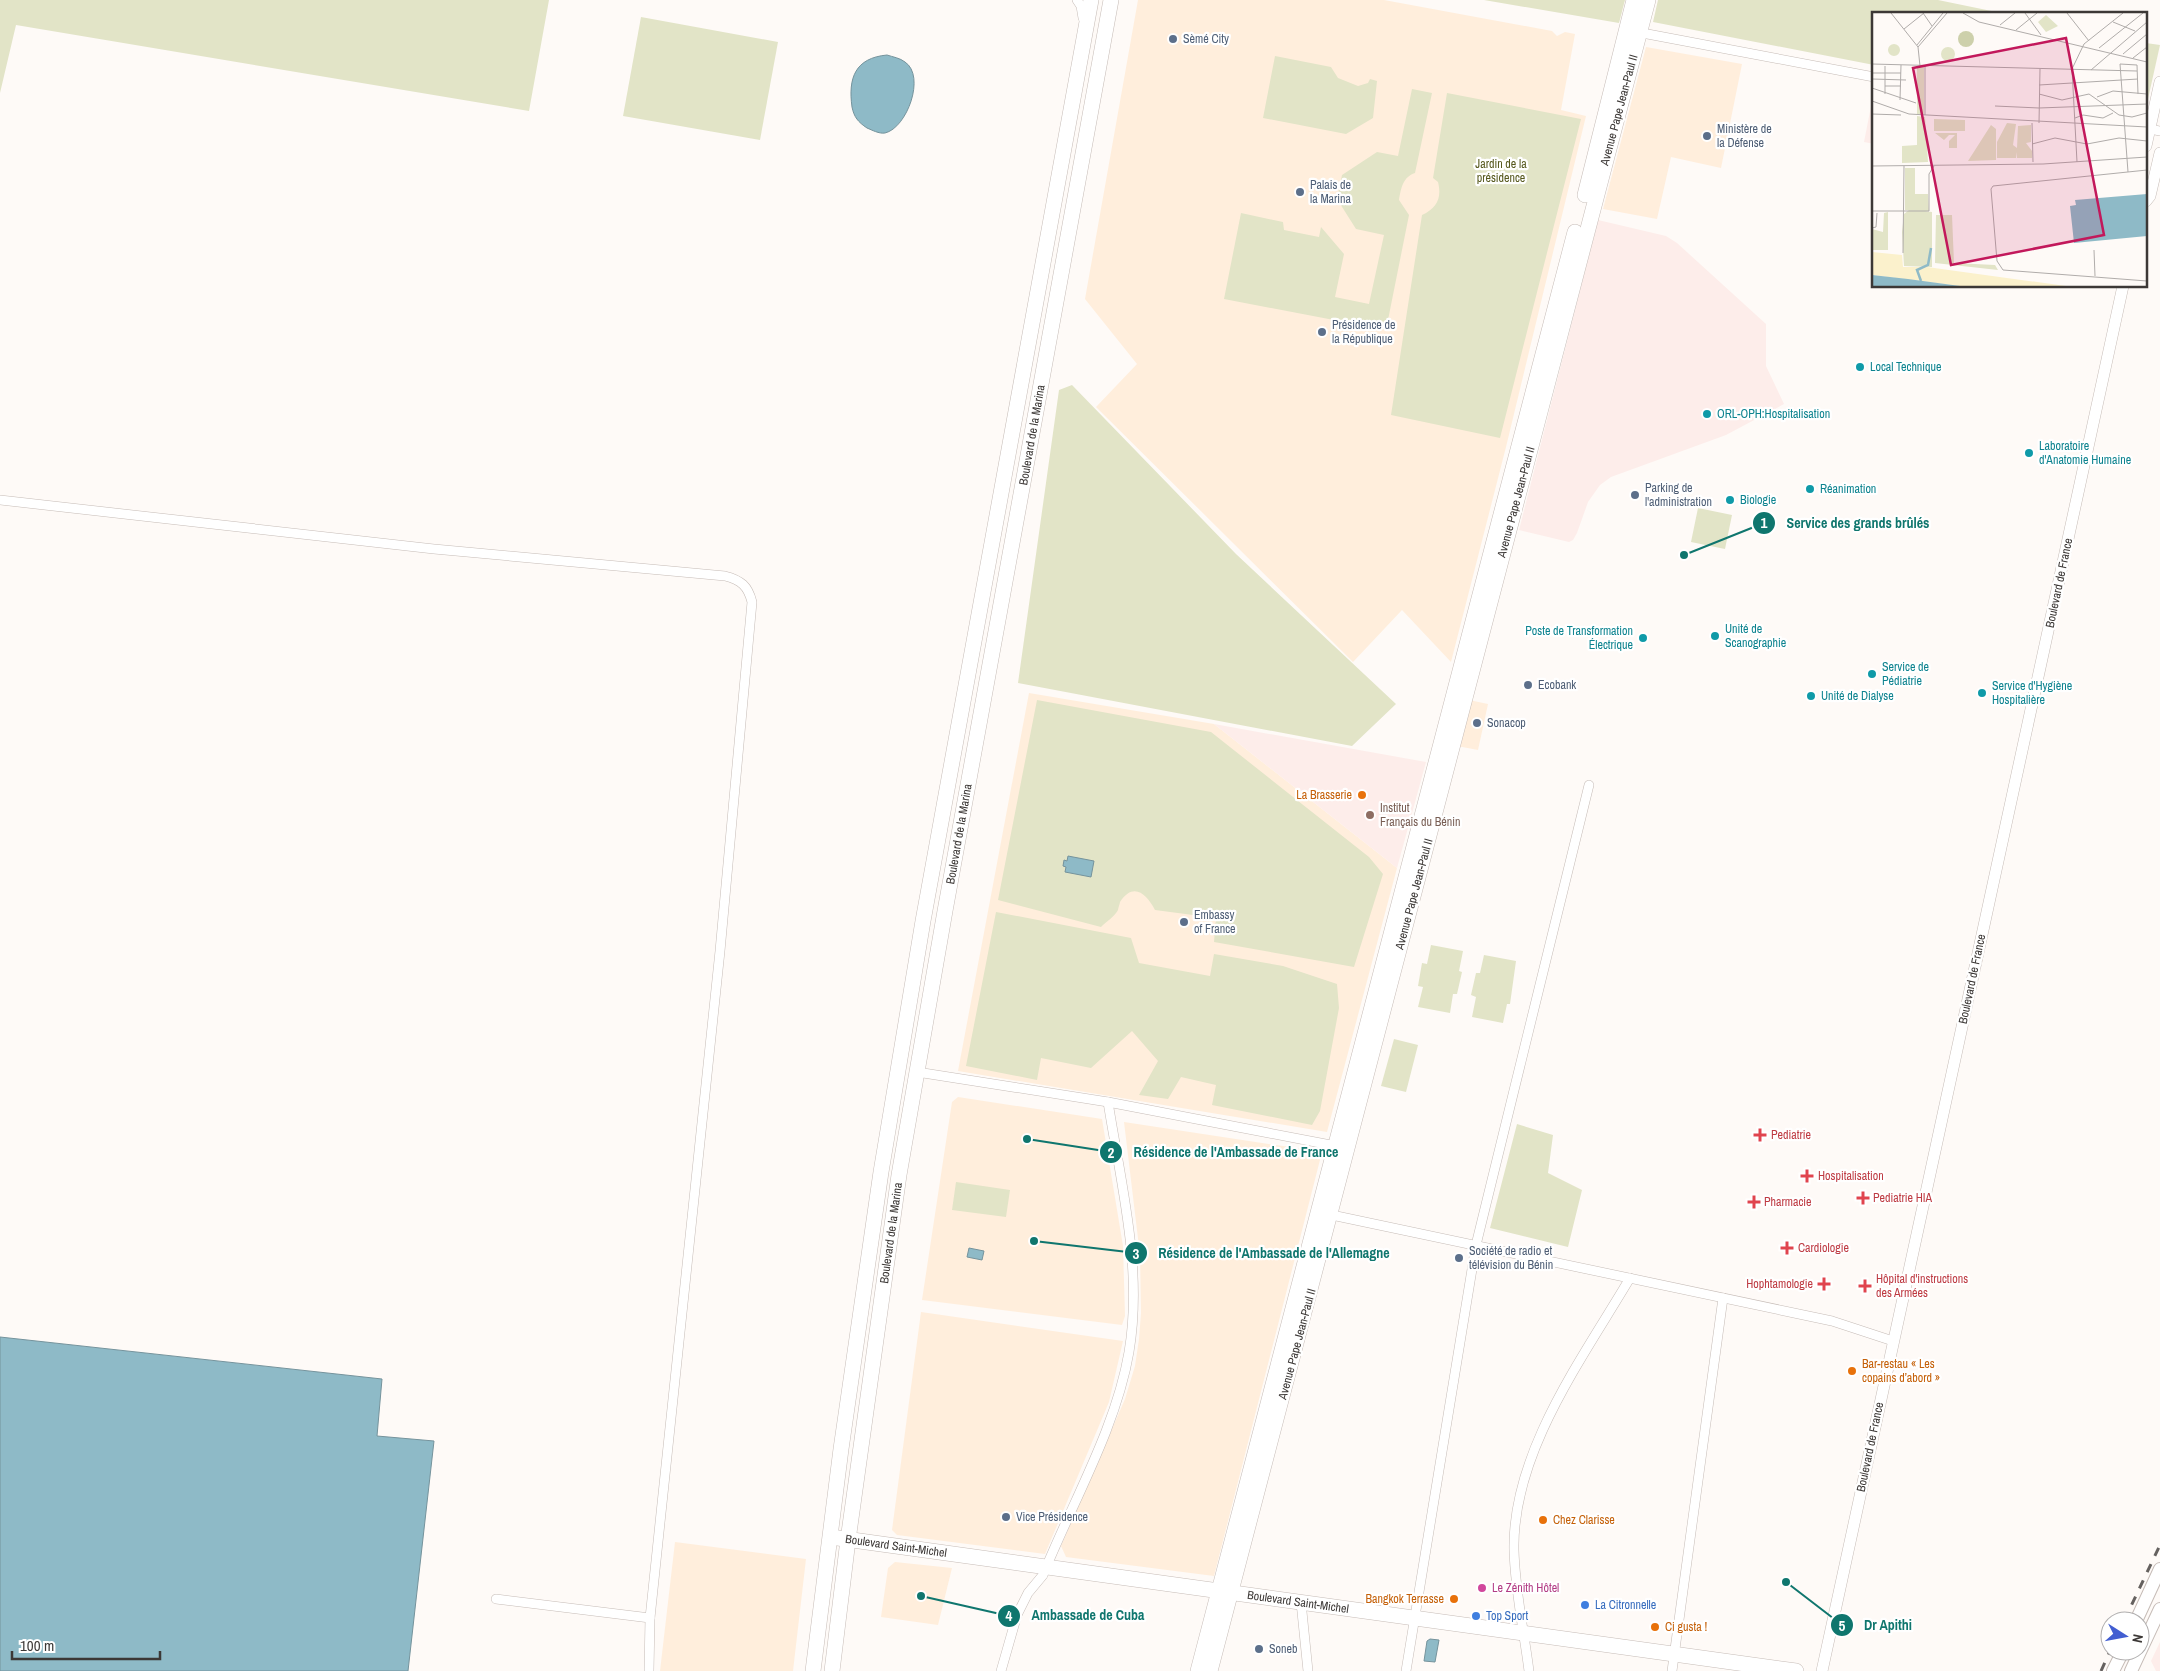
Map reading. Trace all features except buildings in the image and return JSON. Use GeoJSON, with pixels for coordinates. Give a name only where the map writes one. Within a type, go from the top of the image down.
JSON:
{"type":"FeatureCollection","features":[{"type":"Feature","properties":{"kind":"main road","name":"Boulevard de la Marina"},"geometry":{"type":"LineString","coordinates":[[813,1671],[829,1536],[881,1172],[913,979],[1091,0]]}},
{"type":"Feature","properties":{"kind":"main road","name":"Boulevard de la Marina"},"geometry":{"type":"LineString","coordinates":[[832,1671],[848,1540],[898,1184],[1111,0]]}},
{"type":"Feature","properties":{"kind":"main road","name":"Avenue Pape Jean-Paul II"},"geometry":{"type":"LineString","coordinates":[[1633,31],[1634,0]]}},
{"type":"Feature","properties":{"kind":"main road","name":"Avenue Pape Jean-Paul II"},"geometry":{"type":"LineString","coordinates":[[1198,1671],[1224,1592],[1325,1213],[1633,31],[1648,0]]}},
{"type":"Feature","properties":{"kind":"main road"},"geometry":{"type":"LineString","coordinates":[[1040,286],[1057,296]]}},
{"type":"Feature","properties":{"kind":"main road"},"geometry":{"type":"LineString","coordinates":[[1031,336],[1048,342]]}},
{"type":"Feature","properties":{"kind":"main road","name":"Avenue Pape Jean-Paul II"},"geometry":{"type":"LineString","coordinates":[[1325,1213],[1336,1146],[1469,658]]}},
{"type":"Feature","properties":{"kind":"main road","name":"Boulevard Saint-Michel"},"geometry":{"type":"LineString","coordinates":[[829,1536],[1796,1671]]}},
{"type":"Feature","properties":{"kind":"main road"},"geometry":{"type":"LineString","coordinates":[[2141,1611],[2160,1569]]}},
{"type":"Feature","properties":{"kind":"main road","name":"Avenue Pape Jean-Paul II"},"geometry":{"type":"LineString","coordinates":[[1210,1671],[1224,1592]]}},
{"type":"Feature","properties":{"kind":"main road"},"geometry":{"type":"LineString","coordinates":[[2132,1671],[2160,1609]]}},
{"type":"Feature","properties":{"kind":"street"},"geometry":{"type":"LineString","coordinates":[[1077,0],[1082,6],[1086,31]]}},
{"type":"Feature","properties":{"kind":"street"},"geometry":{"type":"LineString","coordinates":[[1633,31],[1872,76]]}},
{"type":"Feature","properties":{"kind":"street"},"geometry":{"type":"LineString","coordinates":[[2152,129],[2160,82]]}},
{"type":"Feature","properties":{"kind":"street"},"geometry":{"type":"LineString","coordinates":[[2148,198],[2160,153]]}},
{"type":"Feature","properties":{"kind":"street","name":"Boulevard de France"},"geometry":{"type":"LineString","coordinates":[[1822,1671],[1892,1341],[2123,288]]}},
{"type":"Feature","properties":{"kind":"street"},"geometry":{"type":"LineString","coordinates":[[0,500],[434,549],[725,576],[737,579],[745,584],[750,592],[752,602],[720,951],[650,1618],[649,1671]]}},
{"type":"Feature","properties":{"kind":"street"},"geometry":{"type":"LineString","coordinates":[[1406,1671],[1476,1245],[1589,785]]}},
{"type":"Feature","properties":{"kind":"street"},"geometry":{"type":"LineString","coordinates":[[917,1072],[1108,1102],[1336,1146]]}},
{"type":"Feature","properties":{"kind":"street"},"geometry":{"type":"LineString","coordinates":[[1001,1671],[1016,1615],[1046,1567],[1115,1404],[1126,1368],[1132,1332],[1133,1297],[1130,1248],[1108,1102]]}},
{"type":"Feature","properties":{"kind":"street"},"geometry":{"type":"LineString","coordinates":[[1325,1213],[1832,1322],[1892,1341]]}},
{"type":"Feature","properties":{"kind":"street"},"geometry":{"type":"LineString","coordinates":[[1529,1671],[1514,1550],[1517,1506],[1524,1477],[1558,1399],[1630,1278]]}},
{"type":"Feature","properties":{"kind":"street"},"geometry":{"type":"LineString","coordinates":[[1672,1671],[1723,1298]]}},
{"type":"Feature","properties":{"kind":"street"},"geometry":{"type":"LineString","coordinates":[[496,1599],[650,1618]]}},
{"type":"Feature","properties":{"kind":"street"},"geometry":{"type":"LineString","coordinates":[[1301,1602],[1308,1671]]}},
{"type":"Feature","properties":{"kind":"shaded area","name":"Présidence de la République"},"geometry":{"type":"Polygon","coordinates":[[[1138,0],[1384,0],[1552,31],[1557,36],[1565,32],[1575,34],[1561,110],[1586,116],[1506,447],[1451,662],[1402,610],[1353,662],[1096,407],[1137,364],[1085,299],[1138,0]]]}},
{"type":"Feature","properties":{"kind":"shaded area"},"geometry":{"type":"Polygon","coordinates":[[[1646,47],[1742,64],[1721,168],[1671,157],[1657,219],[1603,209],[1646,47]]]}},
{"type":"Feature","properties":{"kind":"shaded area"},"geometry":{"type":"Polygon","coordinates":[[[1872,101],[1872,144],[1864,142],[1872,101]]]}},
{"type":"Feature","properties":{"kind":"shaded area"},"geometry":{"type":"Polygon","coordinates":[[[1598,220],[1666,236],[1677,243],[1766,324],[1766,366],[1784,404],[1726,435],[1611,477],[1600,485],[1588,502],[1577,533],[1573,540],[1569,542],[1519,530],[1598,220]]]}},
{"type":"Feature","properties":{"kind":"shaded area","name":"Embassy of France"},"geometry":{"type":"Polygon","coordinates":[[[1029,693],[1214,724],[1397,868],[1327,1132],[958,1071],[1029,693]]]}},
{"type":"Feature","properties":{"kind":"shaded area"},"geometry":{"type":"Polygon","coordinates":[[[1469,700],[1488,704],[1478,750],[1457,746],[1469,700]]]}},
{"type":"Feature","properties":{"kind":"shaded area","name":"Institut Français du Bénin"},"geometry":{"type":"Polygon","coordinates":[[[1214,724],[1426,762],[1397,868],[1214,724]]]}},
{"type":"Feature","properties":{"kind":"shaded area"},"geometry":{"type":"Polygon","coordinates":[[[958,1097],[1102,1119],[1123,1246],[1125,1316],[1122,1325],[922,1300],[952,1102],[958,1097]]]}},
{"type":"Feature","properties":{"kind":"shaded area"},"geometry":{"type":"Polygon","coordinates":[[[1124,1122],[1322,1152],[1214,1576],[1066,1557],[1061,1546],[1125,1399],[1135,1366],[1141,1313],[1140,1255],[1124,1122]]]}},
{"type":"Feature","properties":{"kind":"shaded area"},"geometry":{"type":"Polygon","coordinates":[[[921,1312],[1123,1341],[1109,1402],[1045,1554],[897,1535],[892,1530],[921,1312]]]}},
{"type":"Feature","properties":{"kind":"shaded area"},"geometry":{"type":"Polygon","coordinates":[[[675,1542],[806,1559],[793,1671],[660,1671],[675,1542]]]}},
{"type":"Feature","properties":{"kind":"shaded area"},"geometry":{"type":"Polygon","coordinates":[[[895,1562],[952,1568],[938,1625],[881,1617],[888,1568],[895,1562]]]}},
{"type":"Feature","properties":{"kind":"shaded area"},"geometry":{"type":"Polygon","coordinates":[[[2160,1642],[2160,1671],[2156,1671],[2151,1661],[2160,1642]]]}},
{"type":"Feature","properties":{"kind":"green space"},"geometry":{"type":"Polygon","coordinates":[[[0,0],[549,0],[529,111],[16,25],[0,93],[0,0]]]}},
{"type":"Feature","properties":{"kind":"green space"},"geometry":{"type":"Polygon","coordinates":[[[1484,0],[1625,0],[1619,23],[1484,0]]]}},
{"type":"Feature","properties":{"kind":"green space"},"geometry":{"type":"Polygon","coordinates":[[[1658,0],[1938,0],[1996,12],[1872,12],[1872,65],[1653,22],[1658,0]]]}},
{"type":"Feature","properties":{"kind":"green space"},"geometry":{"type":"Polygon","coordinates":[[[641,17],[778,42],[760,140],[623,116],[641,17]]]}},
{"type":"Feature","properties":{"kind":"green space"},"geometry":{"type":"Polygon","coordinates":[[[2148,43],[2160,45],[2148,99],[2148,43]]]}},
{"type":"Feature","properties":{"kind":"green space"},"geometry":{"type":"Polygon","coordinates":[[[1275,56],[1331,67],[1338,78],[1358,86],[1368,83],[1370,79],[1377,81],[1373,118],[1346,134],[1263,118],[1275,56]]]}},
{"type":"Feature","properties":{"kind":"green space"},"geometry":{"type":"Polygon","coordinates":[[[1412,89],[1432,93],[1415,173],[1405,180],[1399,200],[1409,215],[1386,330],[1224,299],[1241,213],[1283,222],[1284,230],[1319,237],[1321,227],[1344,254],[1335,297],[1369,304],[1384,235],[1356,229],[1337,199],[1342,175],[1377,152],[1398,156],[1412,89]]]}},
{"type":"Feature","properties":{"kind":"green space","name":"Jardin de la présidence"},"geometry":{"type":"Polygon","coordinates":[[[1447,93],[1581,119],[1500,438],[1391,415],[1422,215],[1435,206],[1439,198],[1438,182],[1433,178],[1447,93]]]}},
{"type":"Feature","properties":{"kind":"green space"},"geometry":{"type":"Polygon","coordinates":[[[1072,385],[1236,554],[1396,704],[1352,746],[1018,683],[1059,390],[1072,385]]]}},
{"type":"Feature","properties":{"kind":"green space"},"geometry":{"type":"Polygon","coordinates":[[[1698,508],[1732,515],[1725,549],[1691,542],[1698,508]]]}},
{"type":"Feature","properties":{"kind":"green space"},"geometry":{"type":"Polygon","coordinates":[[[1037,700],[1211,732],[1369,857],[1383,874],[1354,967],[1214,942],[1216,918],[1155,910],[1144,895],[1135,891],[1125,896],[1120,902],[1117,912],[1101,927],[998,900],[1037,700]]]}},
{"type":"Feature","properties":{"kind":"green space"},"geometry":{"type":"Polygon","coordinates":[[[996,912],[1131,938],[1139,963],[1210,976],[1214,954],[1283,966],[1337,984],[1339,1008],[1320,1111],[1312,1125],[1212,1105],[1216,1085],[1181,1077],[1168,1099],[1139,1095],[1158,1061],[1132,1031],[1091,1068],[1041,1058],[1037,1080],[966,1066],[996,912]]]}},
{"type":"Feature","properties":{"kind":"green space"},"geometry":{"type":"Polygon","coordinates":[[[1431,945],[1463,951],[1459,971],[1462,972],[1457,994],[1453,994],[1450,1013],[1418,1007],[1423,987],[1418,986],[1422,963],[1427,964],[1431,945]]]}},
{"type":"Feature","properties":{"kind":"green space"},"geometry":{"type":"Polygon","coordinates":[[[1484,955],[1516,961],[1510,1004],[1507,1004],[1503,1023],[1472,1017],[1476,997],[1471,995],[1476,973],[1480,973],[1484,955]]]}},
{"type":"Feature","properties":{"kind":"green space"},"geometry":{"type":"Polygon","coordinates":[[[1394,1039],[1418,1045],[1406,1092],[1381,1086],[1394,1039]]]}},
{"type":"Feature","properties":{"kind":"green space"},"geometry":{"type":"Polygon","coordinates":[[[1517,1124],[1553,1135],[1548,1173],[1582,1190],[1568,1247],[1490,1228],[1517,1124]]]}},
{"type":"Feature","properties":{"kind":"green space"},"geometry":{"type":"Polygon","coordinates":[[[956,1182],[1010,1190],[1006,1217],[952,1210],[956,1182]]]}},
{"type":"Feature","properties":{"kind":"water"},"geometry":{"type":"Polygon","coordinates":[[[887,55],[905,62],[911,69],[914,78],[914,89],[907,112],[900,122],[893,129],[883,133],[867,128],[857,119],[852,107],[851,87],[856,71],[861,65],[867,60],[887,55]]]}},
{"type":"Feature","properties":{"kind":"water"},"geometry":{"type":"Polygon","coordinates":[[[1068,856],[1094,861],[1091,877],[1065,872],[1064,860],[1067,861],[1068,856]]]}},
{"type":"Feature","properties":{"kind":"water"},"geometry":{"type":"Polygon","coordinates":[[[969,1248],[984,1251],[982,1260],[967,1257],[969,1248]]]}},
{"type":"Feature","properties":{"kind":"water"},"geometry":{"type":"Polygon","coordinates":[[[0,1337],[382,1379],[377,1436],[434,1441],[408,1671],[0,1671],[0,1337]]]}},
{"type":"Feature","properties":{"kind":"water"},"geometry":{"type":"Polygon","coordinates":[[[1430,1639],[1439,1640],[1435,1662],[1424,1661],[1427,1641],[1430,1639]]]}},
{"type":"Feature","properties":{"kind":"railway"},"geometry":{"type":"LineString","coordinates":[[2129,1611],[2160,1545]]}},
{"type":"Feature","properties":{"kind":"railway"},"geometry":{"type":"LineString","coordinates":[[2101,1671],[2106,1661]]}},
{"type":"Feature","properties":{"kind":"place","name":"Sèmé City"},"geometry":{"type":"Point","coordinates":[1173,39]}},
{"type":"Feature","properties":{"kind":"place","name":"Ministère de la Défense"},"geometry":{"type":"Point","coordinates":[1707,136]}},
{"type":"Feature","properties":{"kind":"place","name":"Palais de la Marina"},"geometry":{"type":"Point","coordinates":[1300,192]}},
{"type":"Feature","properties":{"kind":"place","name":"Présidence de la République"},"geometry":{"type":"Point","coordinates":[1322,332]}},
{"type":"Feature","properties":{"kind":"place","name":"Local Technique"},"geometry":{"type":"Point","coordinates":[1860,367]}},
{"type":"Feature","properties":{"kind":"place","name":"ORL-OPH:Hospitalisation"},"geometry":{"type":"Point","coordinates":[1707,414]}},
{"type":"Feature","properties":{"kind":"place","name":"Laboratoire d'Anatomie Humaine"},"geometry":{"type":"Point","coordinates":[2029,453]}},
{"type":"Feature","properties":{"kind":"place","name":"Réanimation"},"geometry":{"type":"Point","coordinates":[1810,489]}},
{"type":"Feature","properties":{"kind":"place","name":"Parking de l'administration"},"geometry":{"type":"Point","coordinates":[1635,495]}},
{"type":"Feature","properties":{"kind":"place","name":"Biologie"},"geometry":{"type":"Point","coordinates":[1730,500]}},
{"type":"Feature","properties":{"kind":"place","name":"Service des grands brûlés"},"geometry":{"type":"Point","coordinates":[1684,555]}},
{"type":"Feature","properties":{"kind":"place","name":"Unité de Scanographie"},"geometry":{"type":"Point","coordinates":[1715,636]}},
{"type":"Feature","properties":{"kind":"place","name":"Poste de Transformation Électrique"},"geometry":{"type":"Point","coordinates":[1643,638]}},
{"type":"Feature","properties":{"kind":"place","name":"Service de Pédiatrie"},"geometry":{"type":"Point","coordinates":[1872,674]}},
{"type":"Feature","properties":{"kind":"place","name":"Ecobank"},"geometry":{"type":"Point","coordinates":[1528,685]}},
{"type":"Feature","properties":{"kind":"place","name":"Service d'Hygiène Hospitalière"},"geometry":{"type":"Point","coordinates":[1982,693]}},
{"type":"Feature","properties":{"kind":"place","name":"Unité de Dialyse"},"geometry":{"type":"Point","coordinates":[1811,696]}},
{"type":"Feature","properties":{"kind":"place","name":"Sonacop"},"geometry":{"type":"Point","coordinates":[1477,723]}},
{"type":"Feature","properties":{"kind":"place","name":"La Brasserie"},"geometry":{"type":"Point","coordinates":[1362,795]}},
{"type":"Feature","properties":{"kind":"place","name":"Institut Français du Bénin"},"geometry":{"type":"Point","coordinates":[1370,815]}},
{"type":"Feature","properties":{"kind":"place","name":"Embassy of France"},"geometry":{"type":"Point","coordinates":[1184,922]}},
{"type":"Feature","properties":{"kind":"place","name":"Pediatrie"},"geometry":{"type":"Point","coordinates":[1760,1135]}},
{"type":"Feature","properties":{"kind":"place","name":"Résidence de l'Ambassade de France"},"geometry":{"type":"Point","coordinates":[1027,1139]}},
{"type":"Feature","properties":{"kind":"place","name":"Hospitalisation"},"geometry":{"type":"Point","coordinates":[1807,1176]}},
{"type":"Feature","properties":{"kind":"place","name":"Pediatrie HIA"},"geometry":{"type":"Point","coordinates":[1863,1198]}},
{"type":"Feature","properties":{"kind":"place","name":"Pharmacie"},"geometry":{"type":"Point","coordinates":[1754,1202]}},
{"type":"Feature","properties":{"kind":"place","name":"Résidence de l'Ambassade de l'Allemagne"},"geometry":{"type":"Point","coordinates":[1034,1241]}},
{"type":"Feature","properties":{"kind":"place","name":"Cardiologie"},"geometry":{"type":"Point","coordinates":[1787,1248]}},
{"type":"Feature","properties":{"kind":"place","name":"Société de radio et télévision du Bénin"},"geometry":{"type":"Point","coordinates":[1459,1258]}},
{"type":"Feature","properties":{"kind":"place","name":"Hophtamologie"},"geometry":{"type":"Point","coordinates":[1824,1284]}},
{"type":"Feature","properties":{"kind":"place","name":"Hôpital d'instructions des Armées"},"geometry":{"type":"Point","coordinates":[1865,1286]}},
{"type":"Feature","properties":{"kind":"place","name":"Bar-restau « Les copains d’abord »"},"geometry":{"type":"Point","coordinates":[1852,1371]}},
{"type":"Feature","properties":{"kind":"place","name":"Vice Présidence"},"geometry":{"type":"Point","coordinates":[1006,1517]}},
{"type":"Feature","properties":{"kind":"place","name":"Chez Clarisse"},"geometry":{"type":"Point","coordinates":[1543,1520]}},
{"type":"Feature","properties":{"kind":"place","name":"Dr Apithi"},"geometry":{"type":"Point","coordinates":[1786,1582]}},
{"type":"Feature","properties":{"kind":"place","name":"Le Zénith Hôtel"},"geometry":{"type":"Point","coordinates":[1482,1588]}},
{"type":"Feature","properties":{"kind":"place","name":"Ambassade de Cuba"},"geometry":{"type":"Point","coordinates":[921,1596]}},
{"type":"Feature","properties":{"kind":"place","name":"Bangkok Terrasse"},"geometry":{"type":"Point","coordinates":[1454,1599]}},
{"type":"Feature","properties":{"kind":"place","name":"La Citronnelle"},"geometry":{"type":"Point","coordinates":[1585,1605]}},
{"type":"Feature","properties":{"kind":"place","name":"Top Sport"},"geometry":{"type":"Point","coordinates":[1476,1616]}},
{"type":"Feature","properties":{"kind":"place","name":"Ci gusta !"},"geometry":{"type":"Point","coordinates":[1655,1627]}},
{"type":"Feature","properties":{"kind":"place","name":"Soneb"},"geometry":{"type":"Point","coordinates":[1259,1649]}}]}
